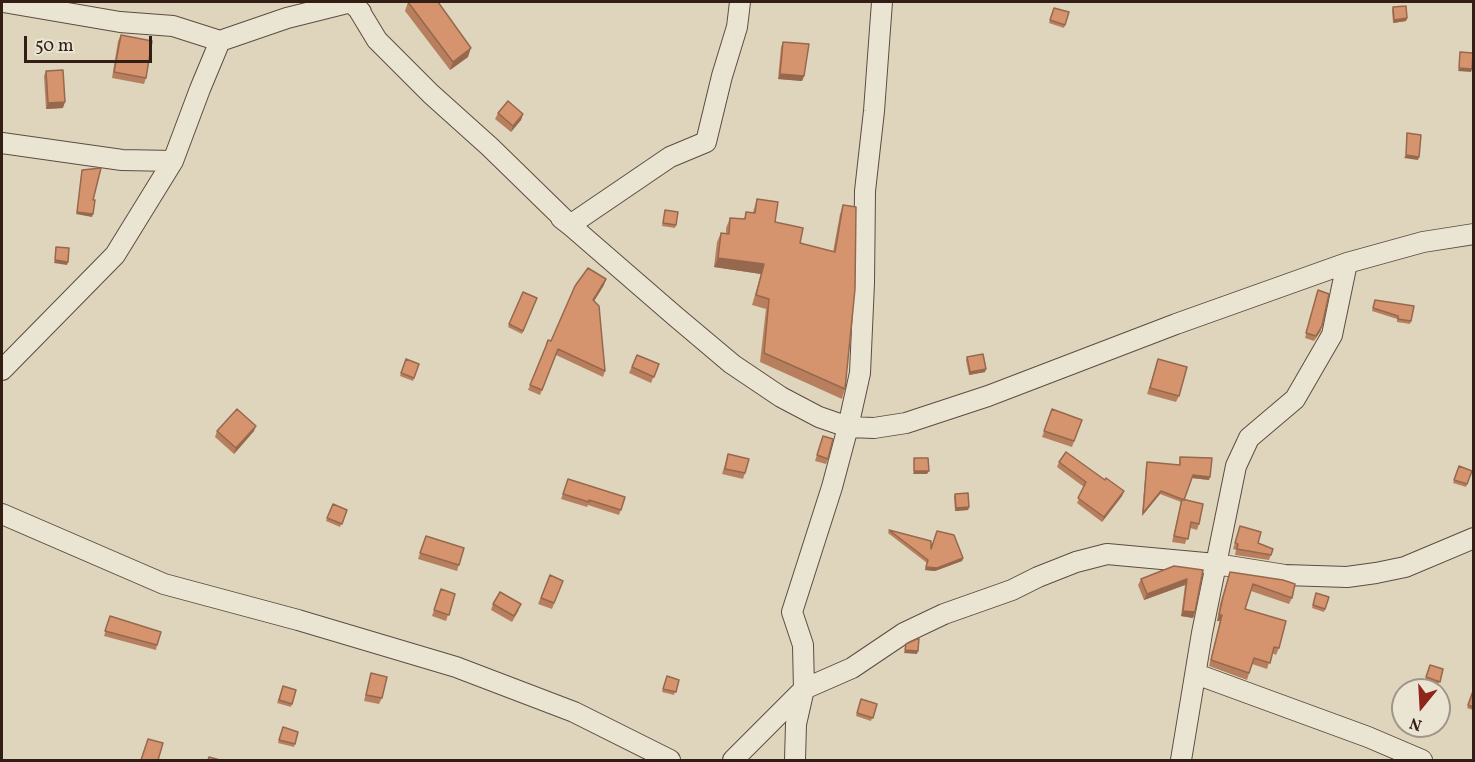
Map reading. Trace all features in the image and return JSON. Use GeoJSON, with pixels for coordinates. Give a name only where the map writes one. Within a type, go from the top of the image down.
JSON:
{"type":"FeatureCollection","features":[{"type":"Feature","properties":{"kind":"street"},"geometry":{"type":"LineString","coordinates":[[3,2],[120,21],[173,26],[220,41],[287,18],[351,2],[488,156],[732,364],[782,397],[819,417],[849,427],[874,428],[916,420],[988,396],[1176,324],[1347,263],[1423,242],[1473,234]]}},
{"type":"Feature","properties":{"kind":"street"},"geometry":{"type":"LineString","coordinates":[[354,2],[378,40],[431,94],[490,147],[570,225]]}},
{"type":"Feature","properties":{"kind":"street"},"geometry":{"type":"LineString","coordinates":[[570,225],[670,158],[706,142],[722,76],[738,27],[740,2]]}},
{"type":"Feature","properties":{"kind":"street"},"geometry":{"type":"LineString","coordinates":[[795,760],[796,724],[804,689],[803,645],[792,612],[832,487],[849,427],[860,373],[865,192],[882,2]]}},
{"type":"Feature","properties":{"kind":"street"},"geometry":{"type":"LineString","coordinates":[[2,370],[115,255],[173,161],[220,41]]}},
{"type":"Feature","properties":{"kind":"street"},"geometry":{"type":"LineString","coordinates":[[2,143],[122,159],[173,161]]}},
{"type":"Feature","properties":{"kind":"street"},"geometry":{"type":"LineString","coordinates":[[1180,760],[1202,633],[1236,466],[1249,438],[1295,399],[1332,335],[1347,263]]}},
{"type":"Feature","properties":{"kind":"street"},"geometry":{"type":"LineString","coordinates":[[2,514],[164,584],[298,620],[456,667],[574,712],[670,760]]}},
{"type":"Feature","properties":{"kind":"street"},"geometry":{"type":"LineString","coordinates":[[733,760],[804,689],[852,668],[904,633],[944,614],[1012,590],[1076,562],[1107,554],[1216,564],[1285,575],[1347,577],[1405,567],[1473,538]]}},
{"type":"Feature","properties":{"kind":"street"},"geometry":{"type":"LineString","coordinates":[[1196,674],[1368,737],[1422,760]]}},
{"type":"Feature","properties":{"kind":"building"},"geometry":{"type":"Polygon","coordinates":[[[408,2],[438,2],[471,48],[453,62],[408,2]]]}},
{"type":"Feature","properties":{"kind":"building"},"geometry":{"type":"Polygon","coordinates":[[[1406,6],[1407,18],[1394,20],[1393,7],[1406,6]]]}},
{"type":"Feature","properties":{"kind":"building"},"geometry":{"type":"Polygon","coordinates":[[[1054,8],[1069,12],[1065,25],[1050,20],[1054,8]]]}},
{"type":"Feature","properties":{"kind":"building"},"geometry":{"type":"Polygon","coordinates":[[[121,35],[152,41],[146,78],[114,72],[121,35]]]}},
{"type":"Feature","properties":{"kind":"building"},"geometry":{"type":"Polygon","coordinates":[[[783,42],[809,44],[804,76],[780,74],[783,42]]]}},
{"type":"Feature","properties":{"kind":"building"},"geometry":{"type":"Polygon","coordinates":[[[1460,52],[1473,53],[1472,69],[1459,68],[1460,52]]]}},
{"type":"Feature","properties":{"kind":"building"},"geometry":{"type":"Polygon","coordinates":[[[63,70],[65,102],[48,103],[46,71],[63,70]]]}},
{"type":"Feature","properties":{"kind":"building"},"geometry":{"type":"Polygon","coordinates":[[[508,101],[523,114],[513,126],[498,113],[508,101]]]}},
{"type":"Feature","properties":{"kind":"building"},"geometry":{"type":"Polygon","coordinates":[[[1407,133],[1421,135],[1419,157],[1406,155],[1407,133]]]}},
{"type":"Feature","properties":{"kind":"building"},"geometry":{"type":"Polygon","coordinates":[[[101,168],[93,200],[95,200],[93,214],[77,212],[82,170],[101,168]]]}},
{"type":"Feature","properties":{"kind":"building"},"geometry":{"type":"Polygon","coordinates":[[[757,199],[778,202],[775,222],[803,228],[800,243],[835,252],[843,205],[856,207],[855,289],[845,389],[764,353],[769,299],[756,295],[764,264],[718,258],[721,233],[729,234],[730,218],[745,219],[746,212],[755,213],[757,199]]]}},
{"type":"Feature","properties":{"kind":"building"},"geometry":{"type":"Polygon","coordinates":[[[665,210],[678,212],[676,225],[663,223],[665,210]]]}},
{"type":"Feature","properties":{"kind":"building"},"geometry":{"type":"Polygon","coordinates":[[[56,247],[69,248],[68,262],[55,260],[56,247]]]}},
{"type":"Feature","properties":{"kind":"building"},"geometry":{"type":"Polygon","coordinates":[[[588,268],[606,279],[593,300],[599,306],[605,371],[558,349],[542,390],[530,385],[548,340],[551,341],[575,286],[588,268]]]}},
{"type":"Feature","properties":{"kind":"building"},"geometry":{"type":"Polygon","coordinates":[[[1318,290],[1329,294],[1322,326],[1316,336],[1306,333],[1318,290]]]}},
{"type":"Feature","properties":{"kind":"building"},"geometry":{"type":"Polygon","coordinates":[[[523,292],[537,298],[523,331],[509,324],[523,292]]]}},
{"type":"Feature","properties":{"kind":"building"},"geometry":{"type":"Polygon","coordinates":[[[1375,300],[1414,306],[1411,321],[1398,319],[1398,316],[1373,308],[1375,300]]]}},
{"type":"Feature","properties":{"kind":"building"},"geometry":{"type":"Polygon","coordinates":[[[983,354],[986,369],[970,372],[967,357],[983,354]]]}},
{"type":"Feature","properties":{"kind":"building"},"geometry":{"type":"Polygon","coordinates":[[[637,355],[659,364],[654,377],[632,367],[637,355]]]}},
{"type":"Feature","properties":{"kind":"building"},"geometry":{"type":"Polygon","coordinates":[[[406,359],[419,364],[414,378],[401,373],[406,359]]]}},
{"type":"Feature","properties":{"kind":"building"},"geometry":{"type":"Polygon","coordinates":[[[1158,359],[1187,367],[1179,396],[1150,388],[1158,359]]]}},
{"type":"Feature","properties":{"kind":"building"},"geometry":{"type":"Polygon","coordinates":[[[237,409],[256,426],[236,448],[217,431],[237,409]]]}},
{"type":"Feature","properties":{"kind":"building"},"geometry":{"type":"Polygon","coordinates":[[[1052,409],[1082,420],[1074,441],[1044,431],[1052,409]]]}},
{"type":"Feature","properties":{"kind":"building"},"geometry":{"type":"Polygon","coordinates":[[[823,436],[833,439],[828,459],[817,455],[823,436]]]}},
{"type":"Feature","properties":{"kind":"building"},"geometry":{"type":"Polygon","coordinates":[[[1066,452],[1124,491],[1104,517],[1078,498],[1086,482],[1059,462],[1066,452]]]}},
{"type":"Feature","properties":{"kind":"building"},"geometry":{"type":"Polygon","coordinates":[[[728,454],[749,459],[745,473],[725,469],[728,454]]]}},
{"type":"Feature","properties":{"kind":"building"},"geometry":{"type":"Polygon","coordinates":[[[1180,457],[1212,458],[1210,477],[1193,475],[1184,500],[1161,491],[1143,513],[1147,462],[1180,465],[1180,457]]]}},
{"type":"Feature","properties":{"kind":"building"},"geometry":{"type":"Polygon","coordinates":[[[914,458],[928,458],[929,471],[914,471],[914,458]]]}},
{"type":"Feature","properties":{"kind":"building"},"geometry":{"type":"Polygon","coordinates":[[[1459,466],[1472,471],[1467,484],[1454,480],[1459,466]]]}},
{"type":"Feature","properties":{"kind":"building"},"geometry":{"type":"Polygon","coordinates":[[[568,479],[625,497],[621,510],[563,494],[568,479]]]}},
{"type":"Feature","properties":{"kind":"building"},"geometry":{"type":"Polygon","coordinates":[[[968,493],[969,507],[956,508],[955,494],[968,493]]]}},
{"type":"Feature","properties":{"kind":"building"},"geometry":{"type":"Polygon","coordinates":[[[1182,499],[1203,504],[1199,524],[1191,522],[1188,539],[1174,536],[1182,499]]]}},
{"type":"Feature","properties":{"kind":"building"},"geometry":{"type":"Polygon","coordinates":[[[333,504],[347,510],[342,524],[327,518],[333,504]]]}},
{"type":"Feature","properties":{"kind":"building"},"geometry":{"type":"Polygon","coordinates":[[[1240,526],[1261,532],[1258,543],[1273,549],[1271,555],[1237,549],[1238,544],[1235,543],[1240,526]]]}},
{"type":"Feature","properties":{"kind":"building"},"geometry":{"type":"Polygon","coordinates":[[[889,530],[931,541],[931,549],[937,531],[954,535],[963,558],[937,568],[926,567],[928,560],[889,530]]]}},
{"type":"Feature","properties":{"kind":"building"},"geometry":{"type":"Polygon","coordinates":[[[426,536],[464,548],[459,565],[420,553],[426,536]]]}},
{"type":"Feature","properties":{"kind":"building"},"geometry":{"type":"Polygon","coordinates":[[[1174,566],[1203,570],[1195,612],[1183,611],[1187,579],[1147,594],[1141,579],[1174,566]]]}},
{"type":"Feature","properties":{"kind":"building"},"geometry":{"type":"Polygon","coordinates":[[[1230,572],[1295,584],[1292,598],[1253,584],[1245,609],[1286,621],[1279,648],[1274,647],[1270,663],[1254,658],[1249,673],[1211,660],[1230,572]]]}},
{"type":"Feature","properties":{"kind":"building"},"geometry":{"type":"Polygon","coordinates":[[[550,575],[563,581],[554,603],[541,598],[550,575]]]}},
{"type":"Feature","properties":{"kind":"building"},"geometry":{"type":"Polygon","coordinates":[[[441,589],[455,594],[449,615],[434,610],[441,589]]]}},
{"type":"Feature","properties":{"kind":"building"},"geometry":{"type":"Polygon","coordinates":[[[500,592],[521,604],[514,616],[493,604],[500,592]]]}},
{"type":"Feature","properties":{"kind":"building"},"geometry":{"type":"Polygon","coordinates":[[[1316,593],[1329,597],[1325,609],[1313,605],[1316,593]]]}},
{"type":"Feature","properties":{"kind":"building"},"geometry":{"type":"Polygon","coordinates":[[[110,616],[161,632],[157,645],[105,631],[110,616]]]}},
{"type":"Feature","properties":{"kind":"building"},"geometry":{"type":"Polygon","coordinates":[[[919,638],[918,651],[905,650],[906,644],[919,638]]]}},
{"type":"Feature","properties":{"kind":"building"},"geometry":{"type":"Polygon","coordinates":[[[1430,665],[1443,669],[1441,678],[1426,677],[1430,665]]]}},
{"type":"Feature","properties":{"kind":"building"},"geometry":{"type":"Polygon","coordinates":[[[371,673],[387,677],[382,698],[366,695],[371,673]]]}},
{"type":"Feature","properties":{"kind":"building"},"geometry":{"type":"Polygon","coordinates":[[[667,676],[679,680],[676,692],[663,689],[667,676]]]}},
{"type":"Feature","properties":{"kind":"building"},"geometry":{"type":"Polygon","coordinates":[[[283,686],[296,690],[292,704],[279,700],[283,686]]]}},
{"type":"Feature","properties":{"kind":"building"},"geometry":{"type":"Polygon","coordinates":[[[1473,691],[1473,707],[1468,705],[1473,691]]]}},
{"type":"Feature","properties":{"kind":"building"},"geometry":{"type":"Polygon","coordinates":[[[861,699],[877,704],[873,718],[857,713],[861,699]]]}},
{"type":"Feature","properties":{"kind":"building"},"geometry":{"type":"Polygon","coordinates":[[[283,727],[298,732],[295,744],[279,740],[283,727]]]}},
{"type":"Feature","properties":{"kind":"building"},"geometry":{"type":"Polygon","coordinates":[[[148,739],[163,743],[158,760],[141,760],[148,739]]]}}]}
